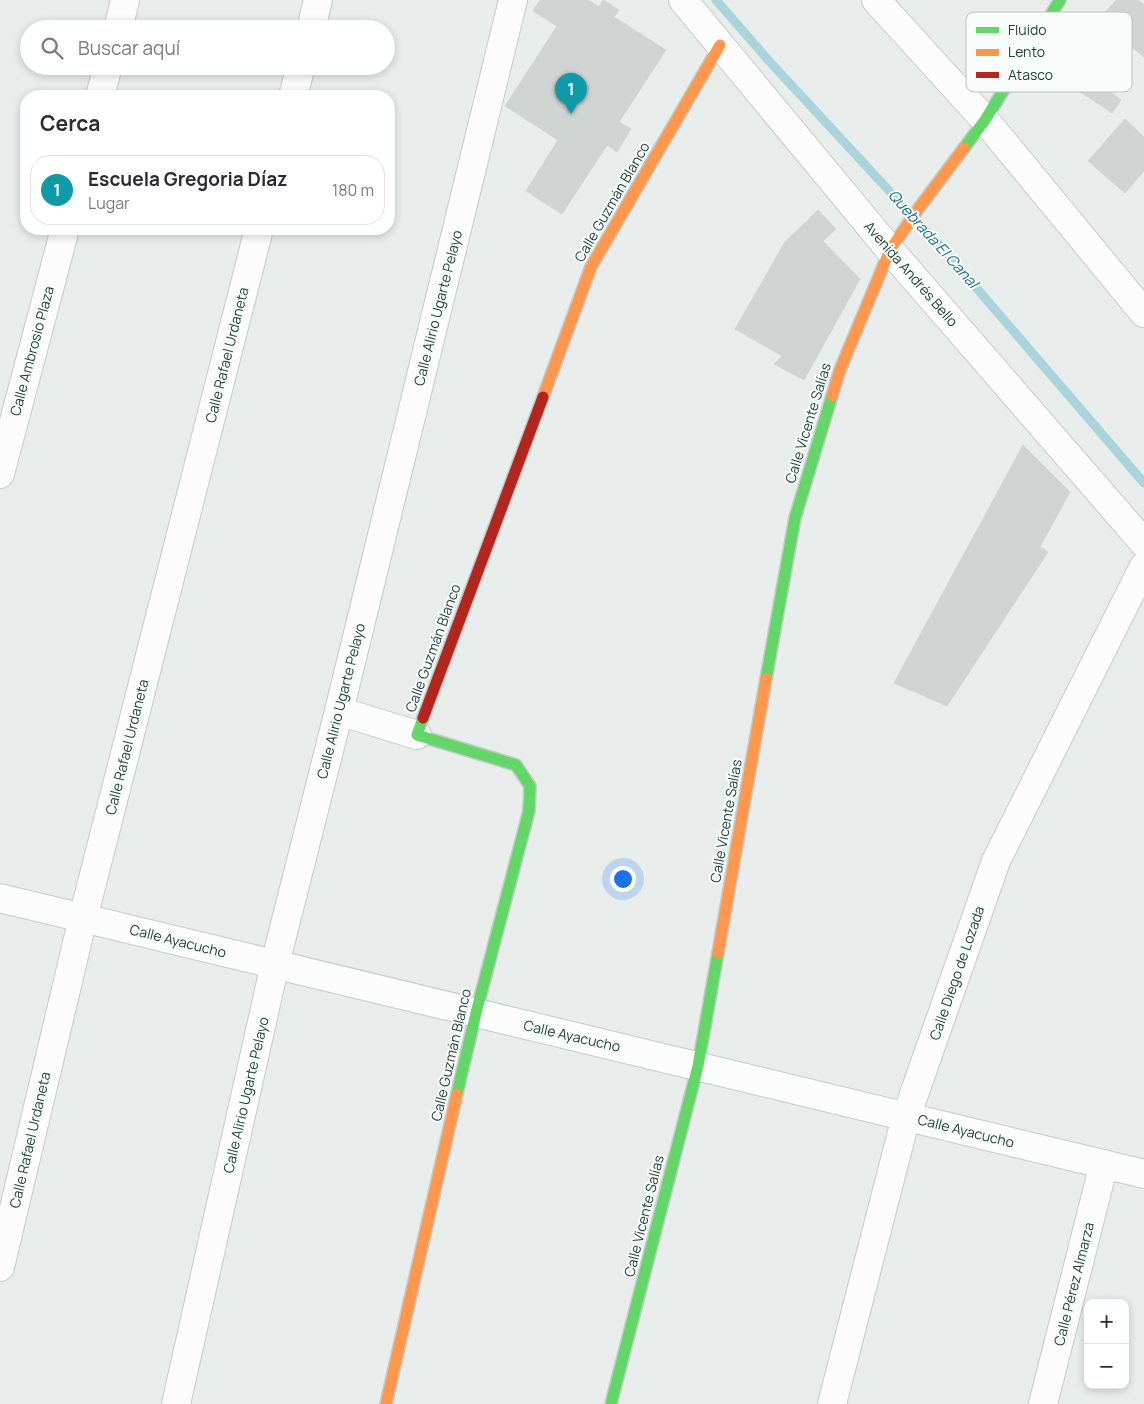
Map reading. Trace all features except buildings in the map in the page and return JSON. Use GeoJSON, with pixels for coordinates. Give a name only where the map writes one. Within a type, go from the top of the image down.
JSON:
{"type":"FeatureCollection","features":[{"type":"Feature","properties":{"kind":"street"},"geometry":{"type":"LineString","coordinates":[[120,20],[125,0]]}},
{"type":"Feature","properties":{"kind":"street"},"geometry":{"type":"LineString","coordinates":[[313,20],[318,0]]}},
{"type":"Feature","properties":{"kind":"street","name":"Calle Alirio Ugarte Pelayo"},"geometry":{"type":"LineString","coordinates":[[176,1404],[275,964],[513,0]]}},
{"type":"Feature","properties":{"kind":"street","name":"Avenida Andrés Bello"},"geometry":{"type":"LineString","coordinates":[[683,0],[890,250],[1144,543]]}},
{"type":"Feature","properties":{"kind":"street"},"geometry":{"type":"LineString","coordinates":[[876,0],[985,120],[1144,314]]}},
{"type":"Feature","properties":{"kind":"street"},"geometry":{"type":"LineString","coordinates":[[1052,12],[1060,0]]}},
{"type":"Feature","properties":{"kind":"street","name":"Calle Guzmán Blanco"},"geometry":{"type":"LineString","coordinates":[[386,1404],[476,1013],[529,811],[530,786],[516,765],[417,735],[591,267],[720,45]]}},
{"type":"Feature","properties":{"kind":"street"},"geometry":{"type":"LineString","coordinates":[[102,90],[106,75]]}},
{"type":"Feature","properties":{"kind":"street"},"geometry":{"type":"LineString","coordinates":[[295,90],[299,75]]}},
{"type":"Feature","properties":{"kind":"street"},"geometry":{"type":"LineString","coordinates":[[985,120],[1002,92]]}},
{"type":"Feature","properties":{"kind":"street","name":"Calle Vicente Salías"},"geometry":{"type":"LineString","coordinates":[[611,1404],[698,1066],[795,518],[840,370],[890,250],[985,120]]}},
{"type":"Feature","properties":{"kind":"street","name":"Calle Ambrosio Plaza"},"geometry":{"type":"LineString","coordinates":[[0,474],[63,235]]}},
{"type":"Feature","properties":{"kind":"street","name":"Calle Rafael Urdaneta"},"geometry":{"type":"LineString","coordinates":[[0,1267],[83,918],[258,235]]}},
{"type":"Feature","properties":{"kind":"street","name":"Calle Diego de Lozada"},"geometry":{"type":"LineString","coordinates":[[832,1404],[906,1117],[996,861],[1144,566]]}},
{"type":"Feature","properties":{"kind":"street"},"geometry":{"type":"LineString","coordinates":[[339,711],[417,735]]}},
{"type":"Feature","properties":{"kind":"street","name":"Calle Ayacucho"},"geometry":{"type":"LineString","coordinates":[[0,898],[1144,1174]]}},
{"type":"Feature","properties":{"kind":"street","name":"Calle Pérez Almarza"},"geometry":{"type":"LineString","coordinates":[[1043,1404],[1104,1164]]}},
{"type":"Feature","properties":{"kind":"waterway","name":"Quebrada El Canal"},"geometry":{"type":"LineString","coordinates":[[716,0],[770,62],[943,249],[1144,483]]}},
{"type":"Feature","properties":{"kind":"traffic: fast"},"geometry":{"type":"LineString","coordinates":[[1052,12],[1060,0]]}},
{"type":"Feature","properties":{"kind":"traffic: fast"},"geometry":{"type":"LineString","coordinates":[[964,148],[1002,92]]}},
{"type":"Feature","properties":{"kind":"traffic: fast"},"geometry":{"type":"LineString","coordinates":[[766,679],[795,518],[832,396]]}},
{"type":"Feature","properties":{"kind":"traffic: fast"},"geometry":{"type":"LineString","coordinates":[[423,718],[417,735],[516,765],[530,786],[529,811],[476,1013],[457,1094]]}},
{"type":"Feature","properties":{"kind":"traffic: fast"},"geometry":{"type":"LineString","coordinates":[[611,1404],[698,1066],[718,953]]}},
{"type":"Feature","properties":{"kind":"traffic: slow"},"geometry":{"type":"LineString","coordinates":[[543,397],[591,267],[720,45]]}},
{"type":"Feature","properties":{"kind":"traffic: slow"},"geometry":{"type":"LineString","coordinates":[[832,396],[840,370],[890,250],[964,148]]}},
{"type":"Feature","properties":{"kind":"traffic: slow"},"geometry":{"type":"LineString","coordinates":[[718,953],[766,679]]}},
{"type":"Feature","properties":{"kind":"traffic: slow"},"geometry":{"type":"LineString","coordinates":[[386,1404],[457,1094]]}},
{"type":"Feature","properties":{"kind":"traffic: jam"},"geometry":{"type":"LineString","coordinates":[[423,718],[543,397]]}},
{"type":"Feature","properties":{"kind":"place","name":"Escuela Gregoria Díaz"},"geometry":{"type":"Point","coordinates":[571,114]}}]}
